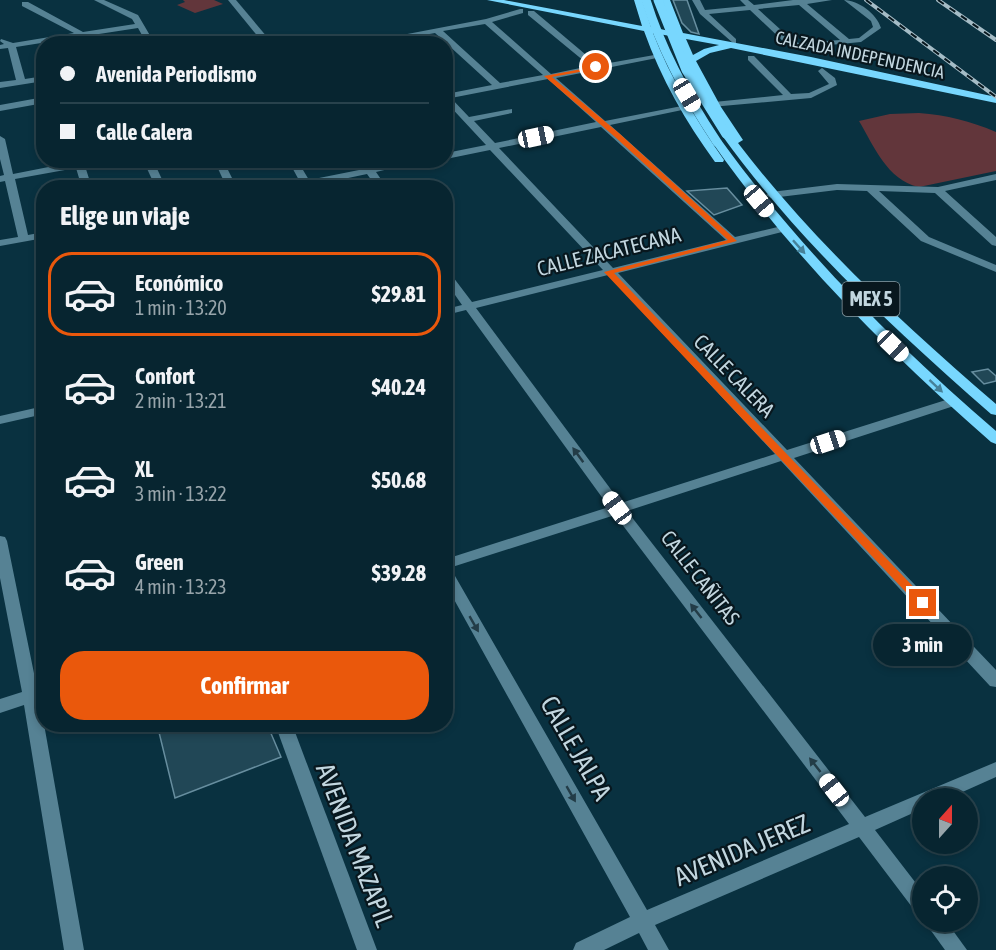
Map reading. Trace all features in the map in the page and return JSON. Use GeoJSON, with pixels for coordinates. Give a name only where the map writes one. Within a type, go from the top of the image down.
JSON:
{"type":"FeatureCollection","features":[{"type":"Feature","properties":{"kind":"main road"},"geometry":{"type":"LineString","coordinates":[[477,0],[531,13],[622,27],[643,15]]}},
{"type":"Feature","properties":{"kind":"main road"},"geometry":{"type":"LineString","coordinates":[[491,0],[622,27]]}},
{"type":"Feature","properties":{"kind":"main road"},"geometry":{"type":"LineString","coordinates":[[638,0],[657,56],[684,107],[719,159],[752,182]]}},
{"type":"Feature","properties":{"kind":"main road","name":"MEX 5"},"geometry":{"type":"LineString","coordinates":[[646,0],[657,36],[679,82],[722,138],[782,229],[871,324],[952,402],[996,439]]}},
{"type":"Feature","properties":{"kind":"main road","name":"MEX 5"},"geometry":{"type":"LineString","coordinates":[[658,0],[682,65],[722,138]]}},
{"type":"Feature","properties":{"kind":"main road"},"geometry":{"type":"LineString","coordinates":[[666,0],[689,61],[714,105],[750,157],[752,182]]}},
{"type":"Feature","properties":{"kind":"main road","name":"CALZADA INDEPENDENCIA"},"geometry":{"type":"LineString","coordinates":[[622,27],[648,34],[678,33],[716,42]]}},
{"type":"Feature","properties":{"kind":"main road","name":"CALZADA INDEPENDENCIA"},"geometry":{"type":"LineString","coordinates":[[678,33],[996,100]]}},
{"type":"Feature","properties":{"kind":"main road"},"geometry":{"type":"LineString","coordinates":[[689,61],[707,51],[732,43]]}},
{"type":"Feature","properties":{"kind":"main road","name":"MEX 5"},"geometry":{"type":"LineString","coordinates":[[752,182],[771,195],[860,289],[996,411]]}},
{"type":"Feature","properties":{"kind":"street"},"geometry":{"type":"LineString","coordinates":[[98,0],[135,17],[147,36]]}},
{"type":"Feature","properties":{"kind":"street"},"geometry":{"type":"LineString","coordinates":[[232,0],[262,36]]}},
{"type":"Feature","properties":{"kind":"street"},"geometry":{"type":"LineString","coordinates":[[696,0],[703,12],[732,43]]}},
{"type":"Feature","properties":{"kind":"street"},"geometry":{"type":"LineString","coordinates":[[744,0],[789,42],[805,47],[864,39],[877,28],[877,22],[848,0]]}},
{"type":"Feature","properties":{"kind":"street"},"geometry":{"type":"LineString","coordinates":[[703,12],[828,0]]}},
{"type":"Feature","properties":{"kind":"street"},"geometry":{"type":"LineString","coordinates":[[799,1],[848,42]]}},
{"type":"Feature","properties":{"kind":"street"},"geometry":{"type":"LineString","coordinates":[[25,4],[81,34]]}},
{"type":"Feature","properties":{"kind":"street"},"geometry":{"type":"LineString","coordinates":[[411,36],[487,21],[520,10]]}},
{"type":"Feature","properties":{"kind":"street"},"geometry":{"type":"LineString","coordinates":[[531,13],[596,67]]}},
{"type":"Feature","properties":{"kind":"street"},"geometry":{"type":"LineString","coordinates":[[487,21],[733,241]]}},
{"type":"Feature","properties":{"kind":"street"},"geometry":{"type":"LineString","coordinates":[[68,36],[141,26]]}},
{"type":"Feature","properties":{"kind":"street"},"geometry":{"type":"LineString","coordinates":[[437,30],[444,36]]}},
{"type":"Feature","properties":{"kind":"street"},"geometry":{"type":"LineString","coordinates":[[0,39],[11,45],[21,81]]}},
{"type":"Feature","properties":{"kind":"street"},"geometry":{"type":"LineString","coordinates":[[0,47],[36,41]]}},
{"type":"Feature","properties":{"kind":"street"},"geometry":{"type":"LineString","coordinates":[[453,45],[498,86]]}},
{"type":"Feature","properties":{"kind":"street"},"geometry":{"type":"LineString","coordinates":[[453,95],[657,56]]}},
{"type":"Feature","properties":{"kind":"street"},"geometry":{"type":"LineString","coordinates":[[751,58],[790,98]]}},
{"type":"Feature","properties":{"kind":"street"},"geometry":{"type":"LineString","coordinates":[[714,105],[790,98],[832,87],[834,83],[822,71]]}},
{"type":"Feature","properties":{"kind":"street"},"geometry":{"type":"LineString","coordinates":[[0,85],[36,79]]}},
{"type":"Feature","properties":{"kind":"street"},"geometry":{"type":"LineString","coordinates":[[0,102],[36,96]]}},
{"type":"Feature","properties":{"kind":"street"},"geometry":{"type":"LineString","coordinates":[[0,108],[36,101]]}},
{"type":"Feature","properties":{"kind":"street","name":"CALLE CALERA"},"geometry":{"type":"LineString","coordinates":[[453,104],[608,272],[996,681]]}},
{"type":"Feature","properties":{"kind":"street"},"geometry":{"type":"LineString","coordinates":[[453,154],[684,107]]}},
{"type":"Feature","properties":{"kind":"street"},"geometry":{"type":"LineString","coordinates":[[466,120],[509,111]]}},
{"type":"Feature","properties":{"kind":"street"},"geometry":{"type":"LineString","coordinates":[[0,139],[5,178],[24,239]]}},
{"type":"Feature","properties":{"kind":"street"},"geometry":{"type":"LineString","coordinates":[[5,178],[54,168]]}},
{"type":"Feature","properties":{"kind":"street"},"geometry":{"type":"LineString","coordinates":[[368,168],[376,180]]}},
{"type":"Feature","properties":{"kind":"street"},"geometry":{"type":"LineString","coordinates":[[322,180],[384,168]]}},
{"type":"Feature","properties":{"kind":"street"},"geometry":{"type":"LineString","coordinates":[[771,195],[837,187],[938,190],[993,180]]}},
{"type":"Feature","properties":{"kind":"street"},"geometry":{"type":"LineString","coordinates":[[871,189],[926,239],[996,269]]}},
{"type":"Feature","properties":{"kind":"street"},"geometry":{"type":"LineString","coordinates":[[938,190],[996,243]]}},
{"type":"Feature","properties":{"kind":"street","name":"CALLE ZACATECANA"},"geometry":{"type":"LineString","coordinates":[[453,310],[782,229]]}},
{"type":"Feature","properties":{"kind":"street"},"geometry":{"type":"LineString","coordinates":[[0,243],[36,237]]}},
{"type":"Feature","properties":{"kind":"street","name":"CALLE CAÑITAS"},"geometry":{"type":"LineString","coordinates":[[453,285],[617,508],[912,892]]}},
{"type":"Feature","properties":{"kind":"street"},"geometry":{"type":"LineString","coordinates":[[453,562],[952,402]]}},
{"type":"Feature","properties":{"kind":"street"},"geometry":{"type":"LineString","coordinates":[[0,420],[36,412]]}},
{"type":"Feature","properties":{"kind":"street"},"geometry":{"type":"LineString","coordinates":[[0,541],[36,690]]}},
{"type":"Feature","properties":{"kind":"street","name":"CALLE JALPA"},"geometry":{"type":"LineString","coordinates":[[453,585],[659,950]]}},
{"type":"Feature","properties":{"kind":"street"},"geometry":{"type":"LineString","coordinates":[[0,706],[36,694]]}},
{"type":"Feature","properties":{"kind":"street"},"geometry":{"type":"LineString","coordinates":[[42,732],[74,950]]}},
{"type":"Feature","properties":{"kind":"street","name":"AVENIDA MAZAPIL"},"geometry":{"type":"LineString","coordinates":[[286,732],[367,950]]}},
{"type":"Feature","properties":{"kind":"street"},"geometry":{"type":"LineString","coordinates":[[953,788],[996,769]]}},
{"type":"Feature","properties":{"kind":"street","name":"AVENIDA JEREZ"},"geometry":{"type":"LineString","coordinates":[[583,950],[643,921],[912,806]]}},
{"type":"Feature","properties":{"kind":"street"},"geometry":{"type":"LineString","coordinates":[[943,932],[957,950]]}},
{"type":"Feature","properties":{"kind":"shaded area"},"geometry":{"type":"Polygon","coordinates":[[[183,0],[214,0],[223,4],[195,13],[177,5],[185,2],[183,0]]]}},
{"type":"Feature","properties":{"kind":"shaded area"},"geometry":{"type":"Polygon","coordinates":[[[919,113],[958,119],[996,132],[996,171],[919,187],[898,177],[876,151],[859,121],[890,114],[919,113]]]}},
{"type":"Feature","properties":{"kind":"building"},"geometry":{"type":"Polygon","coordinates":[[[673,0],[687,0],[699,34],[691,32],[682,23],[673,0]]]}},
{"type":"Feature","properties":{"kind":"building"},"geometry":{"type":"Polygon","coordinates":[[[727,188],[742,205],[714,215],[687,191],[727,188]]]}},
{"type":"Feature","properties":{"kind":"building"},"geometry":{"type":"Polygon","coordinates":[[[988,369],[996,376],[996,381],[984,384],[972,372],[988,369]]]}},
{"type":"Feature","properties":{"kind":"building"},"geometry":{"type":"Polygon","coordinates":[[[159,732],[270,732],[281,757],[175,798],[159,732]]]}},
{"type":"Feature","properties":{"kind":"railway"},"geometry":{"type":"LineString","coordinates":[[866,0],[996,97]]}},
{"type":"Feature","properties":{"kind":"railway"},"geometry":{"type":"LineString","coordinates":[[938,0],[996,40]]}},
{"type":"Feature","properties":{"kind":"route"},"geometry":{"type":"LineString","coordinates":[[596,67],[547,76],[618,136],[733,241],[608,272],[923,603]]}}]}
